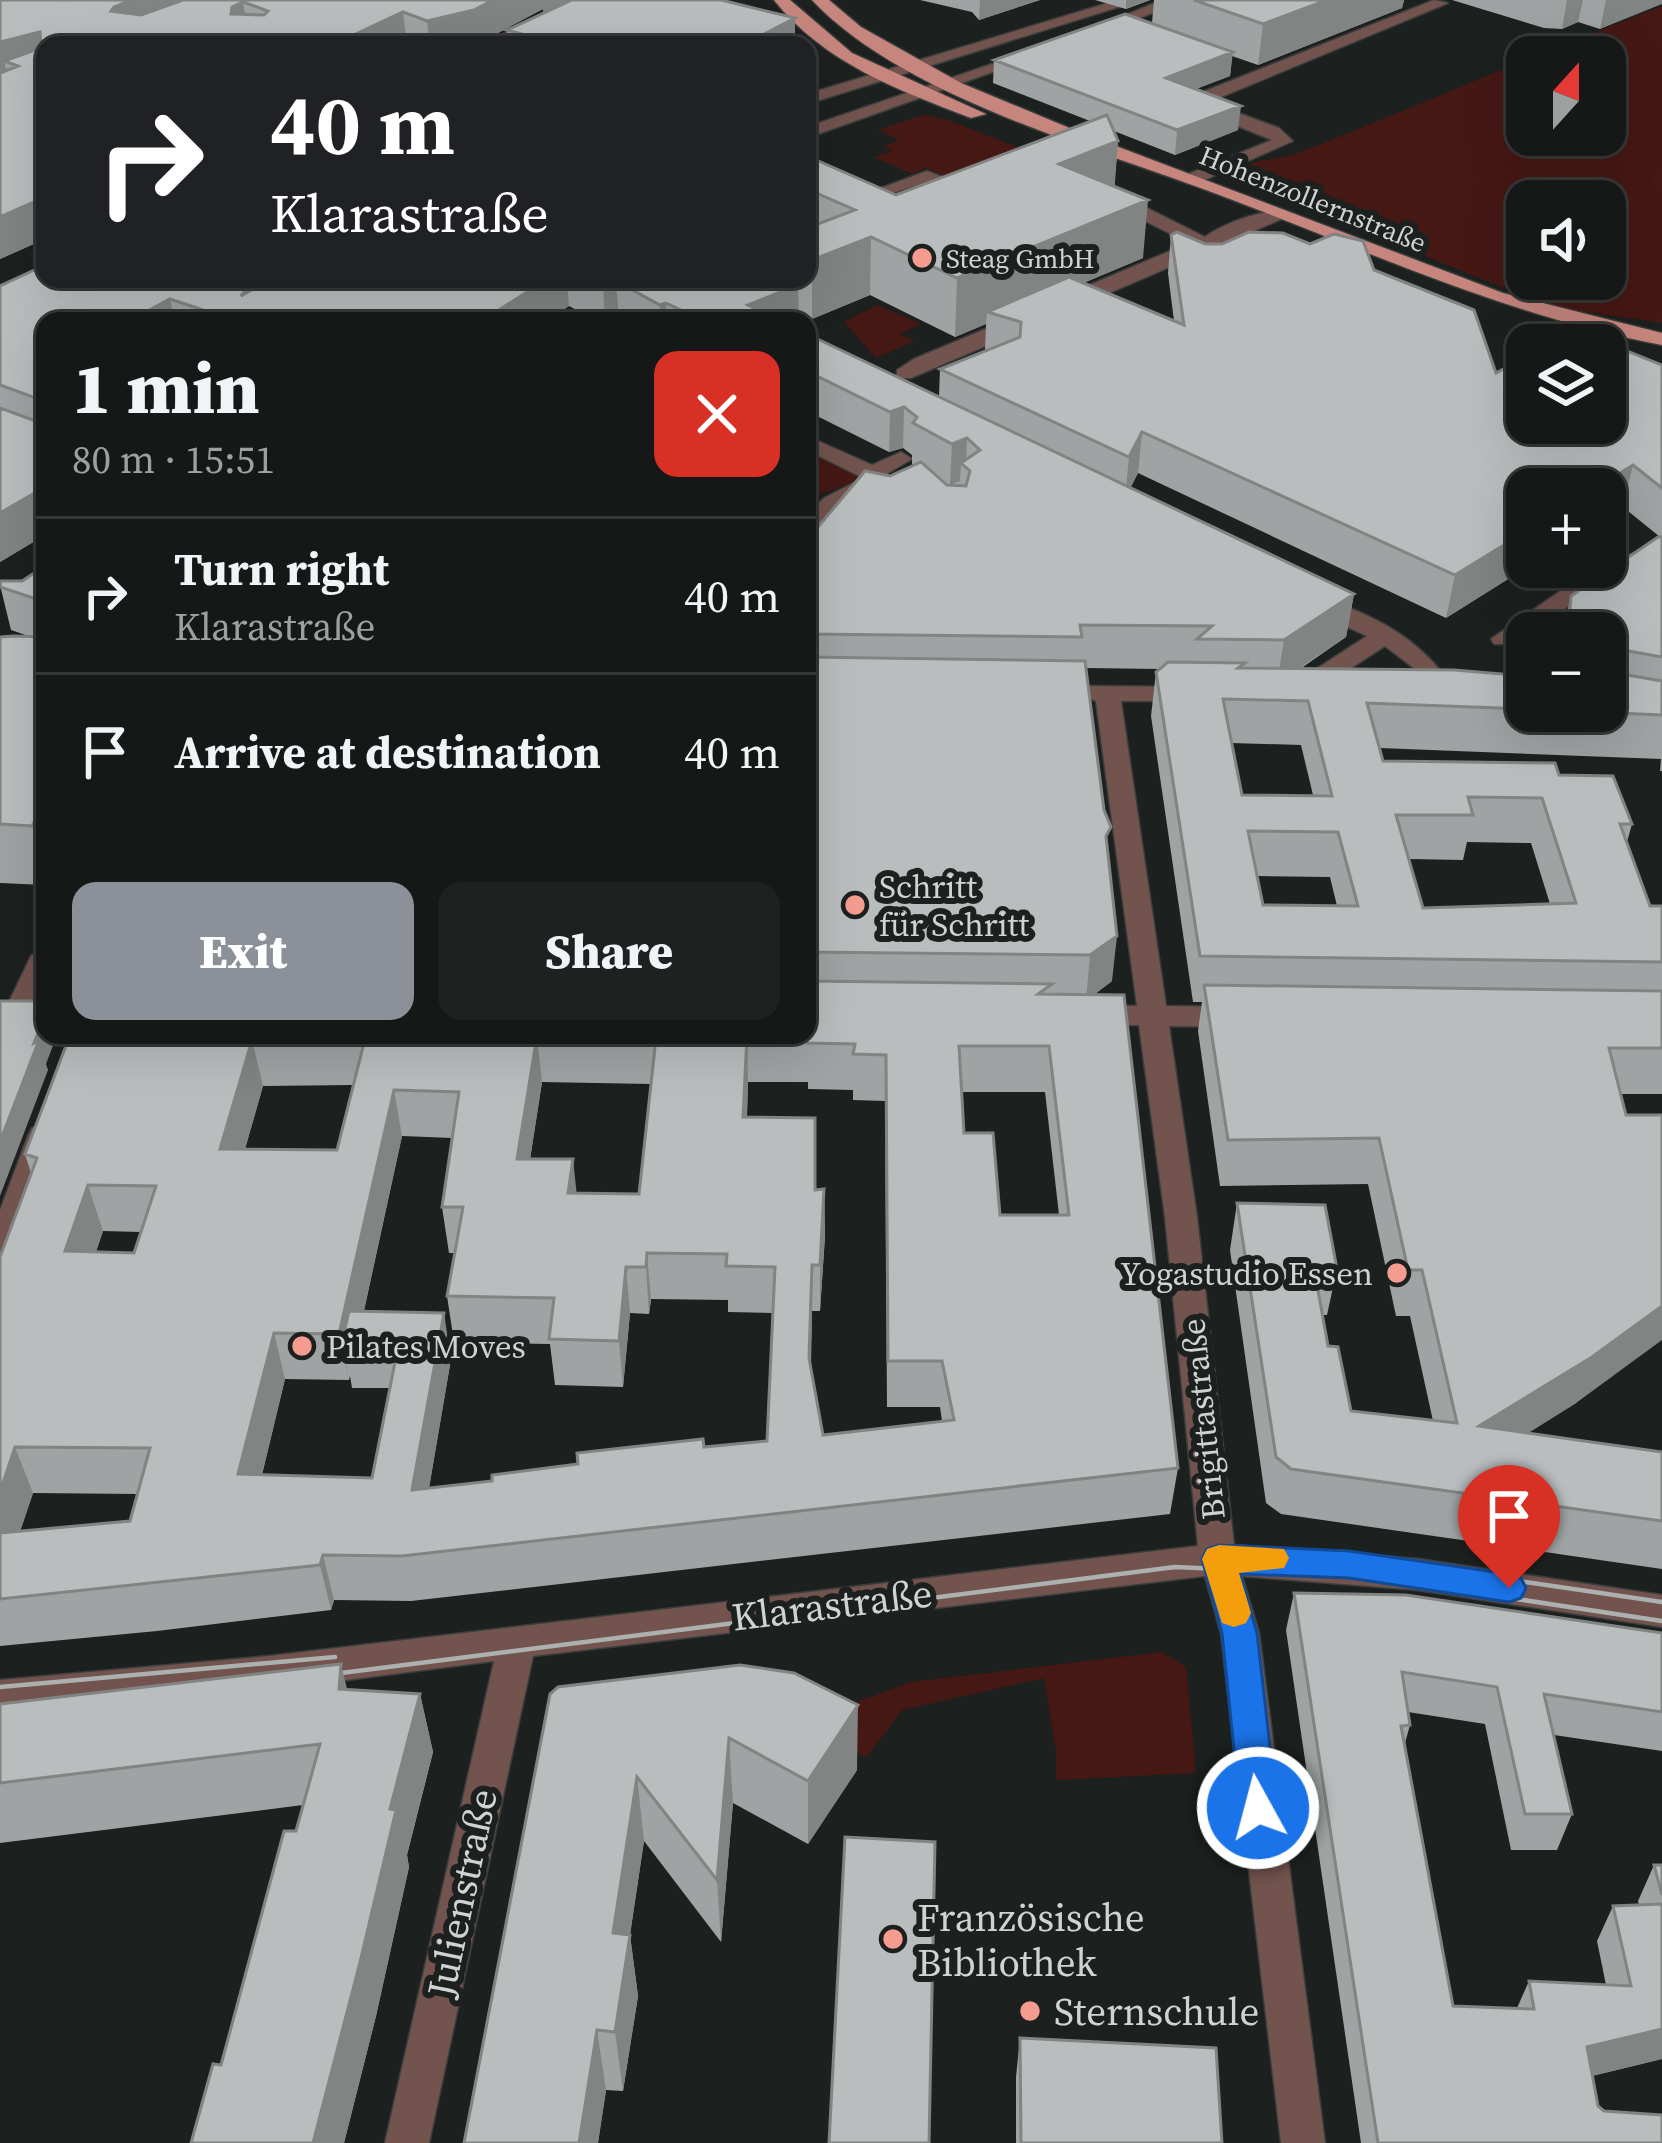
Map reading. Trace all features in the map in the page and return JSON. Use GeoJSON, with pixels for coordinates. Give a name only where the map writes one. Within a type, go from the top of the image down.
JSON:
{"type":"FeatureCollection","features":[{"type":"Feature","properties":{"kind":"main road"},"geometry":{"type":"LineString","coordinates":[[546,36],[606,0]]}},
{"type":"Feature","properties":{"kind":"main road"},"geometry":{"type":"LineString","coordinates":[[782,0],[826,45],[900,66],[936,84]]}},
{"type":"Feature","properties":{"kind":"main road"},"geometry":{"type":"LineString","coordinates":[[820,0],[900,66],[936,84]]}},
{"type":"Feature","properties":{"kind":"main road"},"geometry":{"type":"LineString","coordinates":[[552,33],[573,25]]}},
{"type":"Feature","properties":{"kind":"main road","name":"Hohenzollernstraße"},"geometry":{"type":"LineString","coordinates":[[936,84],[1073,157],[1519,324]]}},
{"type":"Feature","properties":{"kind":"main road","name":"Hohenzollernstraße"},"geometry":{"type":"LineString","coordinates":[[936,84],[1526,310],[1662,339]]}},
{"type":"Feature","properties":{"kind":"main road"},"geometry":{"type":"LineString","coordinates":[[1626,351],[1662,357]]}},
{"type":"Feature","properties":{"kind":"street"},"geometry":{"type":"LineString","coordinates":[[508,36],[580,0]]}},
{"type":"Feature","properties":{"kind":"street"},"geometry":{"type":"LineString","coordinates":[[1072,30],[1066,11],[1073,0]]}},
{"type":"Feature","properties":{"kind":"street"},"geometry":{"type":"LineString","coordinates":[[816,96],[1053,22],[1072,30],[1131,0]]}},
{"type":"Feature","properties":{"kind":"street"},"geometry":{"type":"LineString","coordinates":[[816,130],[1071,28],[1115,23],[1176,0]]}},
{"type":"Feature","properties":{"kind":"street"},"geometry":{"type":"LineString","coordinates":[[1192,179],[1284,141],[1273,132],[1199,104],[1201,98],[1434,2]]}},
{"type":"Feature","properties":{"kind":"street"},"geometry":{"type":"LineString","coordinates":[[1115,23],[1133,30]]}},
{"type":"Feature","properties":{"kind":"street"},"geometry":{"type":"LineString","coordinates":[[936,84],[1052,47]]}},
{"type":"Feature","properties":{"kind":"street"},"geometry":{"type":"LineString","coordinates":[[1229,65],[1258,75]]}},
{"type":"Feature","properties":{"kind":"street"},"geometry":{"type":"LineString","coordinates":[[853,185],[874,194],[915,207],[960,188],[927,176],[874,194]]}},
{"type":"Feature","properties":{"kind":"street"},"geometry":{"type":"LineString","coordinates":[[1137,210],[1211,241]]}},
{"type":"Feature","properties":{"kind":"street"},"geometry":{"type":"LineString","coordinates":[[894,378],[916,374],[934,361],[1282,214]]}},
{"type":"Feature","properties":{"kind":"street"},"geometry":{"type":"LineString","coordinates":[[736,288],[778,309]]}},
{"type":"Feature","properties":{"kind":"street"},"geometry":{"type":"LineString","coordinates":[[816,447],[874,476]]}},
{"type":"Feature","properties":{"kind":"street"},"geometry":{"type":"LineString","coordinates":[[816,519],[832,503],[869,487],[874,476],[901,459]]}},
{"type":"Feature","properties":{"kind":"street"},"geometry":{"type":"LineString","coordinates":[[1503,639],[1617,563],[1662,556]]}},
{"type":"Feature","properties":{"kind":"street"},"geometry":{"type":"LineString","coordinates":[[1298,595],[1424,660],[1446,698]]}},
{"type":"Feature","properties":{"kind":"street"},"geometry":{"type":"LineString","coordinates":[[1338,696],[1288,695],[1383,636]]}},
{"type":"Feature","properties":{"kind":"street"},"geometry":{"type":"LineString","coordinates":[[1057,692],[1223,694]]}},
{"type":"Feature","properties":{"kind":"street","name":"Brigittastraße"},"geometry":{"type":"LineString","coordinates":[[1107,693],[1181,1217],[1219,1559],[1240,1633],[1304,2143]]}},
{"type":"Feature","properties":{"kind":"street"},"geometry":{"type":"LineString","coordinates":[[1407,697],[1479,698]]}},
{"type":"Feature","properties":{"kind":"street"},"geometry":{"type":"LineString","coordinates":[[23,1004],[36,976]]}},
{"type":"Feature","properties":{"kind":"street"},"geometry":{"type":"LineString","coordinates":[[1061,1015],[1266,1018]]}},
{"type":"Feature","properties":{"kind":"street"},"geometry":{"type":"LineString","coordinates":[[0,1253],[56,1100]]}},
{"type":"Feature","properties":{"kind":"street","name":"Klarastraße"},"geometry":{"type":"LineString","coordinates":[[0,1696],[269,1673],[1173,1561],[1349,1564],[1662,1611]]}},
{"type":"Feature","properties":{"kind":"street","name":"Julienstraße"},"geometry":{"type":"LineString","coordinates":[[407,2143],[517,1643]]}},
{"type":"Feature","properties":{"kind":"shaded area"},"geometry":{"type":"Polygon","coordinates":[[[1662,6],[1662,323],[1573,310],[1542,300],[1626,300],[1626,180],[1506,180],[1506,289],[1232,179],[1244,166],[1298,153],[1506,68],[1506,156],[1626,156],[1626,36],[1586,36],[1662,6]]]}},
{"type":"Feature","properties":{"kind":"shaded area"},"geometry":{"type":"Polygon","coordinates":[[[923,115],[948,120],[1060,164],[970,187],[926,168],[912,174],[874,157],[892,151],[884,146],[899,140],[878,130],[923,115]]]}},
{"type":"Feature","properties":{"kind":"shaded area"},"geometry":{"type":"Polygon","coordinates":[[[877,305],[921,324],[900,334],[915,341],[876,358],[844,322],[877,305]]]}},
{"type":"Feature","properties":{"kind":"shaded area"},"geometry":{"type":"Polygon","coordinates":[[[816,452],[860,475],[858,481],[816,496],[816,452]]]}},
{"type":"Feature","properties":{"kind":"shaded area"},"geometry":{"type":"Polygon","coordinates":[[[1162,1652],[1186,1667],[1196,1773],[1056,1780],[1044,1678],[902,1710],[866,1758],[830,1737],[834,1710],[911,1682],[1162,1652]]]}},
{"type":"Feature","properties":{"kind":"building"},"geometry":{"type":"Polygon","coordinates":[[[0,0],[132,0],[111,11],[141,15],[183,0],[493,0],[474,10],[427,21],[403,12],[351,36],[40,36],[40,32],[0,42],[0,0]],[[243,2],[232,7],[231,14],[264,15],[268,11],[243,2]]]}},
{"type":"Feature","properties":{"kind":"building"},"geometry":{"type":"Polygon","coordinates":[[[572,0],[721,0],[795,18],[760,36],[529,36],[507,30],[572,0]]]}},
{"type":"Feature","properties":{"kind":"building"},"geometry":{"type":"Polygon","coordinates":[[[1194,0],[1327,0],[1263,24],[1194,0]]]}},
{"type":"Feature","properties":{"kind":"building"},"geometry":{"type":"Polygon","coordinates":[[[1125,14],[1233,52],[1166,78],[1241,106],[1177,130],[994,60],[1125,14]]]}},
{"type":"Feature","properties":{"kind":"building"},"geometry":{"type":"Polygon","coordinates":[[[36,50],[36,201],[0,217],[0,73],[18,66],[4,61],[36,50]]]}},
{"type":"Feature","properties":{"kind":"building"},"geometry":{"type":"Polygon","coordinates":[[[1107,115],[1118,141],[1059,164],[1148,200],[957,278],[871,237],[816,258],[816,225],[855,210],[816,193],[816,160],[896,195],[1107,115]]]}},
{"type":"Feature","properties":{"kind":"building"},"geometry":{"type":"Polygon","coordinates":[[[1177,232],[1205,244],[1222,244],[1249,232],[1283,233],[1310,244],[1334,234],[1363,241],[1374,270],[1474,310],[1496,373],[1506,368],[1506,444],[1626,444],[1626,350],[1662,365],[1662,488],[1633,465],[1626,469],[1506,468],[1506,544],[1455,575],[1142,432],[1129,457],[940,369],[1020,337],[1021,322],[987,312],[1069,277],[1184,325],[1171,235],[1177,232]]]}},
{"type":"Feature","properties":{"kind":"building"},"geometry":{"type":"Polygon","coordinates":[[[36,269],[36,288],[247,288],[241,296],[255,288],[533,288],[496,312],[209,312],[170,299],[146,312],[36,312],[36,398],[0,385],[0,286],[36,269]]]}},
{"type":"Feature","properties":{"kind":"building"},"geometry":{"type":"Polygon","coordinates":[[[629,288],[790,288],[748,305],[762,312],[685,312],[629,288]]]}},
{"type":"Feature","properties":{"kind":"building"},"geometry":{"type":"Polygon","coordinates":[[[816,338],[1354,594],[1284,640],[1197,639],[1212,626],[1080,625],[1082,637],[816,634],[816,529],[865,471],[890,476],[921,462],[947,485],[966,486],[970,471],[961,463],[980,450],[967,438],[952,444],[913,423],[917,417],[904,407],[890,412],[816,375],[816,338]]]}},
{"type":"Feature","properties":{"kind":"building"},"geometry":{"type":"Polygon","coordinates":[[[0,408],[36,418],[36,492],[0,513],[0,408]]]}},
{"type":"Feature","properties":{"kind":"building"},"geometry":{"type":"Polygon","coordinates":[[[1662,537],[1662,657],[1626,651],[1626,612],[1570,612],[1571,596],[1583,588],[1626,588],[1626,559],[1662,537]]]}},
{"type":"Feature","properties":{"kind":"building"},"geometry":{"type":"Polygon","coordinates":[[[36,572],[36,599],[0,587],[1,581],[22,581],[36,572]]]}},
{"type":"Feature","properties":{"kind":"building"},"geometry":{"type":"Polygon","coordinates":[[[0,637],[36,637],[36,818],[32,826],[0,824],[0,637]]]}},
{"type":"Feature","properties":{"kind":"building"},"geometry":{"type":"Polygon","coordinates":[[[816,657],[1085,661],[1104,810],[1111,827],[1106,836],[1117,936],[1090,955],[816,952],[816,657]]]}},
{"type":"Feature","properties":{"kind":"building"},"geometry":{"type":"Polygon","coordinates":[[[1168,662],[1506,674],[1506,708],[1367,703],[1383,761],[1555,763],[1559,775],[1613,776],[1632,824],[1620,824],[1650,906],[1662,906],[1662,962],[1200,956],[1156,672],[1168,662]],[[1223,699],[1242,795],[1332,796],[1308,701],[1223,699]],[[1468,797],[1473,815],[1396,815],[1423,908],[1576,903],[1542,798],[1468,797]],[[1248,831],[1263,905],[1358,906],[1338,832],[1248,831]]]}},
{"type":"Feature","properties":{"kind":"building"},"geometry":{"type":"Polygon","coordinates":[[[1626,675],[1662,681],[1662,715],[1626,713],[1626,675]]]}},
{"type":"Feature","properties":{"kind":"building"},"geometry":{"type":"Polygon","coordinates":[[[816,981],[1052,984],[1038,994],[1124,995],[1178,1468],[402,1556],[323,1555],[320,1565],[0,1599],[0,1533],[130,1521],[150,1448],[15,1447],[0,1492],[0,1257],[37,1158],[25,1154],[67,1044],[251,1044],[220,1149],[337,1150],[364,1044],[536,1044],[517,1159],[573,1159],[568,1193],[639,1194],[655,1044],[747,1044],[743,1117],[815,1118],[815,1190],[824,1189],[820,1265],[812,1265],[809,1358],[823,1435],[954,1420],[942,1361],[888,1361],[886,1055],[853,1054],[855,1044],[816,1043],[816,981]],[[959,1046],[964,1133],[993,1133],[1000,1215],[1069,1215],[1049,1046],[959,1046]],[[394,1090],[339,1334],[274,1333],[238,1474],[372,1478],[399,1342],[342,1342],[349,1311],[444,1313],[412,1490],[578,1464],[577,1453],[703,1439],[704,1447],[767,1441],[775,1267],[726,1266],[727,1254],[647,1253],[646,1267],[626,1267],[619,1341],[549,1339],[554,1298],[447,1296],[463,1207],[442,1207],[459,1092],[394,1090]],[[88,1185],[65,1251],[134,1253],[156,1186],[88,1185]]]}},
{"type":"Feature","properties":{"kind":"building"},"geometry":{"type":"Polygon","coordinates":[[[1204,985],[1662,991],[1662,1048],[1609,1048],[1626,1115],[1662,1115],[1662,1306],[1592,1357],[1479,1426],[1662,1452],[1662,1521],[1291,1469],[1276,1457],[1237,1203],[1325,1205],[1337,1269],[1314,1268],[1328,1346],[1338,1347],[1351,1411],[1457,1423],[1422,1270],[1408,1270],[1379,1138],[1228,1140],[1204,985]]]}},
{"type":"Feature","properties":{"kind":"building"},"geometry":{"type":"Polygon","coordinates":[[[0,1001],[36,1001],[37,1044],[0,1142],[0,1001]]]}},
{"type":"Feature","properties":{"kind":"building"},"geometry":{"type":"Polygon","coordinates":[[[1294,1593],[1406,1595],[1662,1633],[1662,1712],[1544,1694],[1572,1814],[1525,1814],[1497,1687],[1402,1672],[1410,1725],[1401,1726],[1453,2006],[1534,2009],[1529,1981],[1631,1986],[1613,1906],[1662,1904],[1662,2029],[1587,2047],[1598,2106],[1604,2111],[1662,2115],[1662,2143],[1378,2143],[1294,1593]]]}},
{"type":"Feature","properties":{"kind":"building"},"geometry":{"type":"Polygon","coordinates":[[[341,1664],[339,1689],[420,1694],[390,1809],[396,1810],[360,1962],[313,2143],[191,2143],[213,2064],[221,2065],[284,1831],[296,1831],[320,1744],[0,1783],[0,1704],[341,1664]]]}},
{"type":"Feature","properties":{"kind":"building"},"geometry":{"type":"Polygon","coordinates":[[[740,1665],[794,1673],[858,1705],[808,1781],[729,1738],[717,1880],[637,1777],[613,1933],[630,1935],[615,2032],[597,2030],[579,2143],[464,2143],[550,1694],[558,1687],[740,1665]]]}},
{"type":"Feature","properties":{"kind":"building"},"geometry":{"type":"Polygon","coordinates":[[[845,1837],[935,1842],[929,2143],[829,2143],[845,1837]]]}},
{"type":"Feature","properties":{"kind":"building"},"geometry":{"type":"Polygon","coordinates":[[[1654,1865],[1662,1865],[1662,1895],[1654,1865]]]}},
{"type":"Feature","properties":{"kind":"building"},"geometry":{"type":"Polygon","coordinates":[[[1020,2038],[1216,2048],[1222,2143],[1021,2143],[1020,2038]]]}},
{"type":"Feature","properties":{"kind":"tram line"},"geometry":{"type":"LineString","coordinates":[[1377,1560],[1662,1602]]}},
{"type":"Feature","properties":{"kind":"tram line"},"geometry":{"type":"LineString","coordinates":[[310,1677],[1175,1567],[1358,1575],[1662,1621]]}},
{"type":"Feature","properties":{"kind":"tram line"},"geometry":{"type":"LineString","coordinates":[[0,1687],[335,1657]]}},
{"type":"Feature","properties":{"kind":"slow traffic"},"geometry":{"type":"LineString","coordinates":[[1234,1613],[1219,1559],[1272,1558]]}},
{"type":"Feature","properties":{"kind":"place","name":"Steag GmbH"},"geometry":{"type":"Point","coordinates":[922,258]}},
{"type":"Feature","properties":{"kind":"place","name":"Schritt für Schritt"},"geometry":{"type":"Point","coordinates":[855,905]}},
{"type":"Feature","properties":{"kind":"place","name":"Yogastudio Essen"},"geometry":{"type":"Point","coordinates":[1397,1273]}},
{"type":"Feature","properties":{"kind":"place","name":"Pilates Moves"},"geometry":{"type":"Point","coordinates":[302,1346]}},
{"type":"Feature","properties":{"kind":"place","name":"Französische Bibliothek"},"geometry":{"type":"Point","coordinates":[893,1939]}},
{"type":"Feature","properties":{"kind":"place","name":"Sternschule"},"geometry":{"type":"Point","coordinates":[1030,2011]}},
{"type":"Feature","properties":{"kind":"route"},"geometry":{"type":"LineString","coordinates":[[1258,1808],[1240,1633],[1219,1559],[1349,1564],[1509,1588]]}}]}
